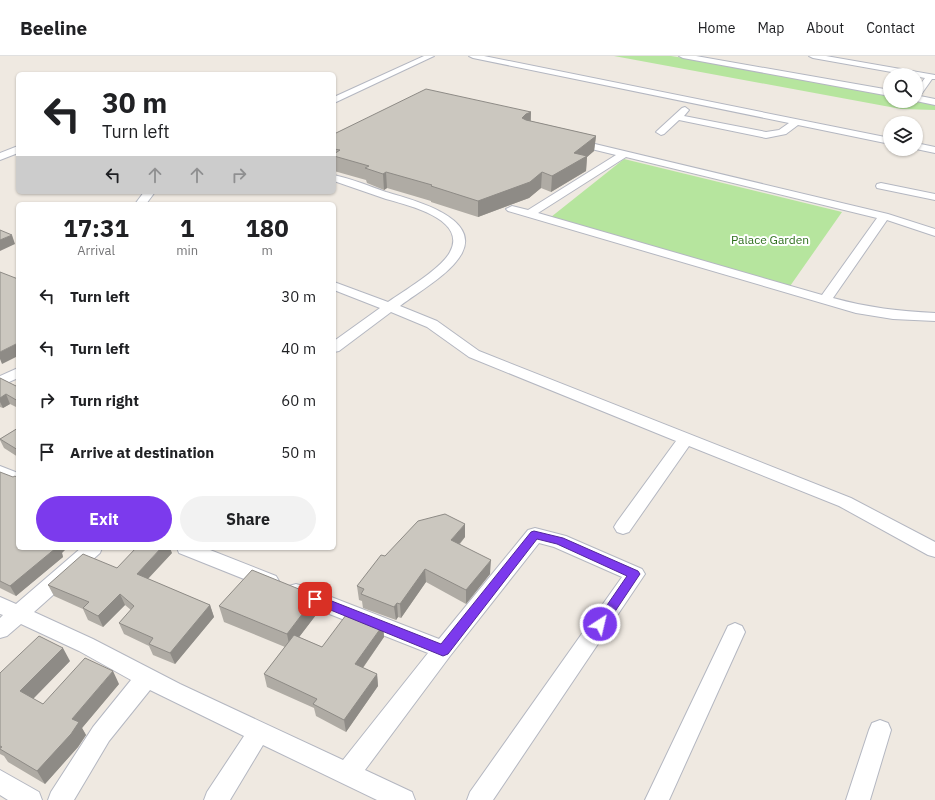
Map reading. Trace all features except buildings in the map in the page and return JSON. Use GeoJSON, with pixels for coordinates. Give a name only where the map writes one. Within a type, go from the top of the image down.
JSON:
{"type":"FeatureCollection","features":[{"type":"Feature","properties":{"kind":"street"},"geometry":{"type":"LineString","coordinates":[[336,99],[430,56]]}},
{"type":"Feature","properties":{"kind":"street"},"geometry":{"type":"LineString","coordinates":[[473,56],[883,140]]}},
{"type":"Feature","properties":{"kind":"street"},"geometry":{"type":"LineString","coordinates":[[683,56],[883,92]]}},
{"type":"Feature","properties":{"kind":"street"},"geometry":{"type":"LineString","coordinates":[[728,63],[738,56]]}},
{"type":"Feature","properties":{"kind":"street"},"geometry":{"type":"LineString","coordinates":[[813,56],[873,63],[933,76],[923,88]]}},
{"type":"Feature","properties":{"kind":"street"},"geometry":{"type":"LineString","coordinates":[[923,99],[935,102]]}},
{"type":"Feature","properties":{"kind":"street"},"geometry":{"type":"LineString","coordinates":[[661,132],[694,101]]}},
{"type":"Feature","properties":{"kind":"street"},"geometry":{"type":"LineString","coordinates":[[678,116],[766,135],[774,135],[787,131],[796,122]]}},
{"type":"Feature","properties":{"kind":"street"},"geometry":{"type":"LineString","coordinates":[[566,140],[884,216],[935,233]]}},
{"type":"Feature","properties":{"kind":"street"},"geometry":{"type":"LineString","coordinates":[[923,147],[935,150]]}},
{"type":"Feature","properties":{"kind":"street"},"geometry":{"type":"LineString","coordinates":[[0,157],[16,150]]}},
{"type":"Feature","properties":{"kind":"street"},"geometry":{"type":"LineString","coordinates":[[529,214],[624,154]]}},
{"type":"Feature","properties":{"kind":"street"},"geometry":{"type":"LineString","coordinates":[[336,179],[429,209],[441,215],[456,230],[459,239],[458,250],[440,270],[336,347]]}},
{"type":"Feature","properties":{"kind":"street"},"geometry":{"type":"LineString","coordinates":[[881,186],[935,197]]}},
{"type":"Feature","properties":{"kind":"street"},"geometry":{"type":"LineString","coordinates":[[142,202],[148,194]]}},
{"type":"Feature","properties":{"kind":"street"},"geometry":{"type":"LineString","coordinates":[[512,209],[861,310],[893,315],[935,317]]}},
{"type":"Feature","properties":{"kind":"street"},"geometry":{"type":"LineString","coordinates":[[825,300],[884,216]]}},
{"type":"Feature","properties":{"kind":"street"},"geometry":{"type":"LineString","coordinates":[[336,287],[432,324],[474,354],[488,360],[845,502],[935,550]]}},
{"type":"Feature","properties":{"kind":"street"},"geometry":{"type":"LineString","coordinates":[[0,382],[16,373]]}},
{"type":"Feature","properties":{"kind":"street"},"geometry":{"type":"LineString","coordinates":[[623,527],[686,439]]}},
{"type":"Feature","properties":{"kind":"street"},"geometry":{"type":"LineString","coordinates":[[0,472],[16,479]]}},
{"type":"Feature","properties":{"kind":"street"},"geometry":{"type":"LineString","coordinates":[[347,774],[534,535],[560,541],[634,574],[479,800]]}},
{"type":"Feature","properties":{"kind":"street"},"geometry":{"type":"LineString","coordinates":[[0,630],[9,609],[90,550]]}},
{"type":"Feature","properties":{"kind":"street"},"geometry":{"type":"LineString","coordinates":[[191,550],[443,650]]}},
{"type":"Feature","properties":{"kind":"street"},"geometry":{"type":"LineString","coordinates":[[9,609],[86,645],[259,732],[403,800]]}},
{"type":"Feature","properties":{"kind":"street"},"geometry":{"type":"LineString","coordinates":[[657,800],[735,632]]}},
{"type":"Feature","properties":{"kind":"street"},"geometry":{"type":"LineString","coordinates":[[60,800],[101,734],[147,677]]}},
{"type":"Feature","properties":{"kind":"street"},"geometry":{"type":"LineString","coordinates":[[858,800],[880,730]]}},
{"type":"Feature","properties":{"kind":"street"},"geometry":{"type":"LineString","coordinates":[[216,800],[259,732]]}},
{"type":"Feature","properties":{"kind":"street"},"geometry":{"type":"LineString","coordinates":[[0,782],[30,800]]}},
{"type":"Feature","properties":{"kind":"green space"},"geometry":{"type":"Polygon","coordinates":[[[614,56],[671,56],[729,65],[883,94],[883,106],[614,56]]]}},
{"type":"Feature","properties":{"kind":"green space"},"geometry":{"type":"Polygon","coordinates":[[[923,102],[935,103],[935,110],[896,108],[923,108],[923,102]]]}},
{"type":"Feature","properties":{"kind":"green space","name":"Palace Garden"},"geometry":{"type":"Polygon","coordinates":[[[624,159],[842,212],[788,289],[551,217],[624,159]]]}},
{"type":"Feature","properties":{"kind":"route"},"geometry":{"type":"LineString","coordinates":[[315,599],[443,650],[534,535],[560,541],[634,574],[600,624]]}}]}
